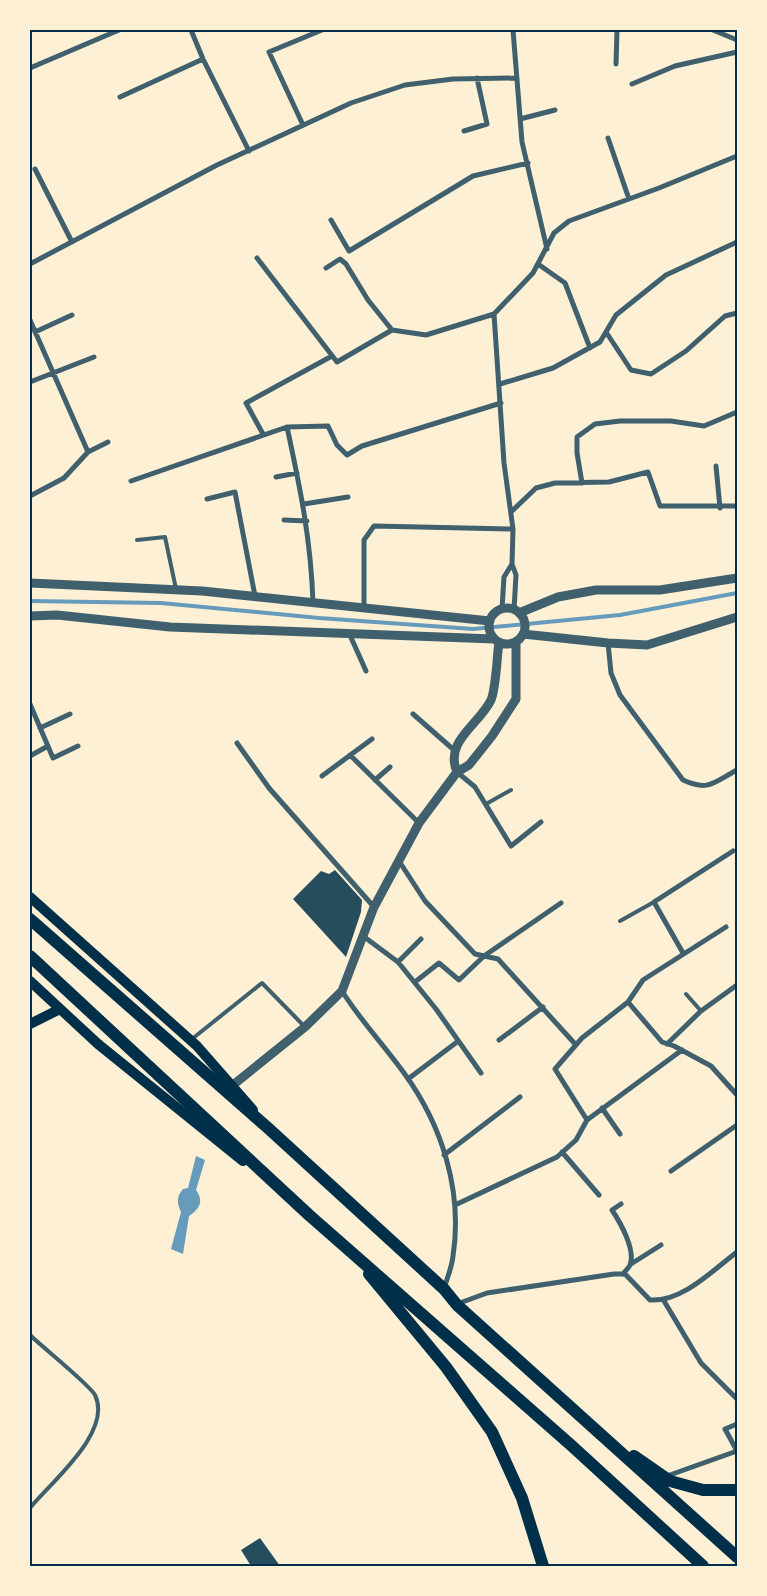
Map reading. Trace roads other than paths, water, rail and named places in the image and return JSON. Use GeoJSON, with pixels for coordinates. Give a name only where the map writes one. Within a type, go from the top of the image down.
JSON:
{"type":"FeatureCollection","features":[{"type":"Feature","properties":{"kind":"highway"},"geometry":{"type":"LineString","coordinates":[[30,919],[145,1022],[268,1128],[444,1289],[457,1305],[737,1556]]}},
{"type":"Feature","properties":{"kind":"highway"},"geometry":{"type":"LineString","coordinates":[[30,956],[309,1214],[572,1446],[702,1566]]}},
{"type":"Feature","properties":{"kind":"highway"},"geometry":{"type":"LineString","coordinates":[[348,1247],[446,1367],[492,1432],[522,1498],[543,1566]]}},
{"type":"Feature","properties":{"kind":"highway"},"geometry":{"type":"LineString","coordinates":[[586,1422],[670,1481],[703,1490],[737,1490]]}},
{"type":"Feature","properties":{"kind":"main road"},"geometry":{"type":"LineString","coordinates":[[30,897],[190,1041],[233,1085],[268,1128]]}},
{"type":"Feature","properties":{"kind":"main road"},"geometry":{"type":"LineString","coordinates":[[30,981],[98,1044],[309,1214]]}},
{"type":"Feature","properties":{"kind":"main road"},"geometry":{"type":"LineString","coordinates":[[30,1024],[60,1009]]}},
{"type":"Feature","properties":{"kind":"street"},"geometry":{"type":"LineString","coordinates":[[30,68],[119,30]]}},
{"type":"Feature","properties":{"kind":"street"},"geometry":{"type":"LineString","coordinates":[[192,30],[203,59],[249,151]]}},
{"type":"Feature","properties":{"kind":"street"},"geometry":{"type":"LineString","coordinates":[[303,125],[269,52],[322,30]]}},
{"type":"Feature","properties":{"kind":"street"},"geometry":{"type":"LineString","coordinates":[[513,30],[522,142],[547,249]]}},
{"type":"Feature","properties":{"kind":"street"},"geometry":{"type":"LineString","coordinates":[[616,64],[617,30]]}},
{"type":"Feature","properties":{"kind":"street"},"geometry":{"type":"LineString","coordinates":[[713,30],[737,40]]}},
{"type":"Feature","properties":{"kind":"street"},"geometry":{"type":"LineString","coordinates":[[632,84],[675,66],[737,52]]}},
{"type":"Feature","properties":{"kind":"street"},"geometry":{"type":"LineString","coordinates":[[120,97],[203,59]]}},
{"type":"Feature","properties":{"kind":"street"},"geometry":{"type":"LineString","coordinates":[[464,131],[487,124],[477,78]]}},
{"type":"Feature","properties":{"kind":"street"},"geometry":{"type":"LineString","coordinates":[[30,264],[249,151],[351,103],[405,85],[453,79],[516,78]]}},
{"type":"Feature","properties":{"kind":"street"},"geometry":{"type":"LineString","coordinates":[[520,119],[555,110]]}},
{"type":"Feature","properties":{"kind":"street"},"geometry":{"type":"LineString","coordinates":[[608,138],[629,199]]}},
{"type":"Feature","properties":{"kind":"street"},"geometry":{"type":"LineString","coordinates":[[257,258],[337,362],[392,330],[426,335],[494,314],[534,273],[554,233],[569,221],[737,156]]}},
{"type":"Feature","properties":{"kind":"street"},"geometry":{"type":"LineString","coordinates":[[331,220],[350,251],[473,176],[528,163]]}},
{"type":"Feature","properties":{"kind":"street"},"geometry":{"type":"LineString","coordinates":[[36,169],[72,242]]}},
{"type":"Feature","properties":{"kind":"street"},"geometry":{"type":"LineString","coordinates":[[500,384],[553,368],[590,348],[600,342],[616,315],[666,275],[737,242]]}},
{"type":"Feature","properties":{"kind":"street"},"geometry":{"type":"LineString","coordinates":[[326,268],[340,259],[346,264],[368,300],[392,330]]}},
{"type":"Feature","properties":{"kind":"street"},"geometry":{"type":"LineString","coordinates":[[538,264],[565,284],[590,348]]}},
{"type":"Feature","properties":{"kind":"street"},"geometry":{"type":"LineString","coordinates":[[606,332],[631,370],[651,374],[686,351],[725,316],[737,313]]}},
{"type":"Feature","properties":{"kind":"street"},"geometry":{"type":"LineString","coordinates":[[30,616],[58,615],[170,627],[349,633],[496,641],[504,644],[516,642],[523,634],[525,623],[517,611],[516,575],[512,564],[513,528],[504,463],[494,314]]}},
{"type":"Feature","properties":{"kind":"street"},"geometry":{"type":"LineString","coordinates":[[36,332],[72,315]]}},
{"type":"Feature","properties":{"kind":"street"},"geometry":{"type":"LineString","coordinates":[[30,320],[88,452]]}},
{"type":"Feature","properties":{"kind":"street"},"geometry":{"type":"LineString","coordinates":[[263,434],[246,404],[332,356]]}},
{"type":"Feature","properties":{"kind":"street"},"geometry":{"type":"LineString","coordinates":[[30,382],[94,357]]}},
{"type":"Feature","properties":{"kind":"street"},"geometry":{"type":"LineString","coordinates":[[131,481],[234,447],[263,434],[287,427],[328,426],[337,444],[347,455],[362,446],[501,403]]}},
{"type":"Feature","properties":{"kind":"street"},"geometry":{"type":"LineString","coordinates":[[582,483],[577,453],[577,437],[595,424],[620,421],[671,421],[704,426],[737,412]]}},
{"type":"Feature","properties":{"kind":"street"},"geometry":{"type":"LineString","coordinates":[[287,427],[304,504],[311,554],[313,603]]}},
{"type":"Feature","properties":{"kind":"street"},"geometry":{"type":"LineString","coordinates":[[30,496],[64,478],[88,452],[108,442]]}},
{"type":"Feature","properties":{"kind":"street"},"geometry":{"type":"LineString","coordinates":[[716,466],[720,508]]}},
{"type":"Feature","properties":{"kind":"street"},"geometry":{"type":"LineString","coordinates":[[510,512],[536,488],[556,484],[609,482],[648,472],[660,506],[720,508],[737,506]]}},
{"type":"Feature","properties":{"kind":"street"},"geometry":{"type":"LineString","coordinates":[[276,477],[297,473]]}},
{"type":"Feature","properties":{"kind":"street"},"geometry":{"type":"LineString","coordinates":[[207,499],[235,492],[255,596]]}},
{"type":"Feature","properties":{"kind":"street"},"geometry":{"type":"LineString","coordinates":[[304,504],[348,497]]}},
{"type":"Feature","properties":{"kind":"street"},"geometry":{"type":"LineString","coordinates":[[284,520],[306,521]]}},
{"type":"Feature","properties":{"kind":"street"},"geometry":{"type":"LineString","coordinates":[[364,608],[364,540],[374,526],[513,528]]}},
{"type":"Feature","properties":{"kind":"street"},"geometry":{"type":"LineString","coordinates":[[502,609],[504,576],[512,564]]}},
{"type":"Feature","properties":{"kind":"street"},"geometry":{"type":"LineString","coordinates":[[541,822],[510,846],[475,787],[457,772],[453,763],[454,750],[491,700],[496,641],[489,628],[490,621],[497,612],[502,609],[517,611],[558,597],[596,590],[660,590],[737,578]]}},
{"type":"Feature","properties":{"kind":"street"},"geometry":{"type":"LineString","coordinates":[[30,583],[176,589],[490,621]]}},
{"type":"Feature","properties":{"kind":"street"},"geometry":{"type":"LineString","coordinates":[[523,634],[646,645],[737,617]]}},
{"type":"Feature","properties":{"kind":"street"},"geometry":{"type":"LineString","coordinates":[[349,633],[366,671]]}},
{"type":"Feature","properties":{"kind":"street"},"geometry":{"type":"LineString","coordinates":[[233,1085],[305,1027],[342,991],[374,907],[418,823],[457,772],[469,765],[492,736],[516,699],[516,642]]}},
{"type":"Feature","properties":{"kind":"street"},"geometry":{"type":"LineString","coordinates":[[608,643],[611,673],[620,696],[683,780],[698,787],[706,786],[737,770]]}},
{"type":"Feature","properties":{"kind":"street"},"geometry":{"type":"LineString","coordinates":[[30,704],[32,716],[40,728],[53,758],[78,746]]}},
{"type":"Feature","properties":{"kind":"street"},"geometry":{"type":"LineString","coordinates":[[40,728],[70,714]]}},
{"type":"Feature","properties":{"kind":"street"},"geometry":{"type":"LineString","coordinates":[[413,714],[454,750]]}},
{"type":"Feature","properties":{"kind":"street"},"geometry":{"type":"LineString","coordinates":[[322,776],[372,739]]}},
{"type":"Feature","properties":{"kind":"street"},"geometry":{"type":"LineString","coordinates":[[237,743],[269,788],[374,907]]}},
{"type":"Feature","properties":{"kind":"street"},"geometry":{"type":"LineString","coordinates":[[30,756],[48,746]]}},
{"type":"Feature","properties":{"kind":"street"},"geometry":{"type":"LineString","coordinates":[[350,755],[418,823]]}},
{"type":"Feature","properties":{"kind":"street"},"geometry":{"type":"LineString","coordinates":[[375,780],[390,767]]}},
{"type":"Feature","properties":{"kind":"street"},"geometry":{"type":"LineString","coordinates":[[683,953],[654,902],[733,851]]}},
{"type":"Feature","properties":{"kind":"street"},"geometry":{"type":"LineString","coordinates":[[398,861],[425,901],[476,954],[498,959],[576,1045]]}},
{"type":"Feature","properties":{"kind":"street"},"geometry":{"type":"LineString","coordinates":[[415,982],[439,963],[459,980],[484,956],[561,903]]}},
{"type":"Feature","properties":{"kind":"street"},"geometry":{"type":"LineString","coordinates":[[587,1120],[554,1068],[576,1045],[628,1002],[643,980],[726,927]]}},
{"type":"Feature","properties":{"kind":"street"},"geometry":{"type":"LineString","coordinates":[[362,936],[398,962],[415,982],[481,1073]]}},
{"type":"Feature","properties":{"kind":"street"},"geometry":{"type":"LineString","coordinates":[[398,962],[421,939]]}},
{"type":"Feature","properties":{"kind":"street"},"geometry":{"type":"LineString","coordinates":[[667,1044],[701,1011],[737,985]]}},
{"type":"Feature","properties":{"kind":"street"},"geometry":{"type":"LineString","coordinates":[[342,991],[408,1079],[431,1116],[454,1186],[454,1256],[444,1289]]}},
{"type":"Feature","properties":{"kind":"street"},"geometry":{"type":"LineString","coordinates":[[628,1002],[662,1042],[682,1050],[711,1066],[736,1091]]}},
{"type":"Feature","properties":{"kind":"street"},"geometry":{"type":"LineString","coordinates":[[498,1040],[543,1007]]}},
{"type":"Feature","properties":{"kind":"street"},"geometry":{"type":"LineString","coordinates":[[408,1079],[457,1042]]}},
{"type":"Feature","properties":{"kind":"street"},"geometry":{"type":"LineString","coordinates":[[455,1205],[503,1184],[562,1152],[576,1140],[587,1120],[682,1050]]}},
{"type":"Feature","properties":{"kind":"street"},"geometry":{"type":"LineString","coordinates":[[444,1155],[520,1097]]}},
{"type":"Feature","properties":{"kind":"street"},"geometry":{"type":"LineString","coordinates":[[602,1108],[620,1134]]}},
{"type":"Feature","properties":{"kind":"street"},"geometry":{"type":"LineString","coordinates":[[671,1171],[737,1125]]}},
{"type":"Feature","properties":{"kind":"street"},"geometry":{"type":"LineString","coordinates":[[562,1152],[599,1195]]}},
{"type":"Feature","properties":{"kind":"street"},"geometry":{"type":"LineString","coordinates":[[622,1204],[612,1210],[624,1227],[631,1264]]}},
{"type":"Feature","properties":{"kind":"street"},"geometry":{"type":"LineString","coordinates":[[457,1305],[486,1293],[623,1274],[631,1264],[661,1245]]}},
{"type":"Feature","properties":{"kind":"street"},"geometry":{"type":"LineString","coordinates":[[623,1274],[650,1300],[664,1301],[683,1292],[737,1252]]}},
{"type":"Feature","properties":{"kind":"street"},"geometry":{"type":"LineString","coordinates":[[664,1301],[701,1363],[737,1399]]}},
{"type":"Feature","properties":{"kind":"street"},"geometry":{"type":"LineString","coordinates":[[664,1477],[737,1451],[725,1429],[737,1424]]}},
{"type":"Feature","properties":{"kind":"lane"},"geometry":{"type":"LineString","coordinates":[[137,540],[165,537],[176,589]]}},
{"type":"Feature","properties":{"kind":"lane"},"geometry":{"type":"LineString","coordinates":[[486,804],[511,790]]}},
{"type":"Feature","properties":{"kind":"lane"},"geometry":{"type":"LineString","coordinates":[[620,921],[654,902]]}},
{"type":"Feature","properties":{"kind":"lane"},"geometry":{"type":"LineString","coordinates":[[190,1041],[262,984],[305,1027]]}},
{"type":"Feature","properties":{"kind":"lane"},"geometry":{"type":"LineString","coordinates":[[686,994],[701,1011]]}},
{"type":"Feature","properties":{"kind":"lane"},"geometry":{"type":"LineString","coordinates":[[30,1336],[95,1393],[99,1408],[98,1424],[70,1464],[30,1508]]}},
{"type":"Feature","properties":{"kind":"water"},"geometry":{"type":"Polygon","coordinates":[[[196,1156],[205,1160],[196,1190],[200,1198],[200,1204],[196,1211],[189,1216],[183,1254],[171,1249],[181,1212],[178,1197],[183,1189],[188,1188],[196,1156]]]}},
{"type":"Feature","properties":{"kind":"waterway"},"geometry":{"type":"LineString","coordinates":[[30,601],[161,603],[319,618],[473,629],[620,615],[737,593]]}}]}
